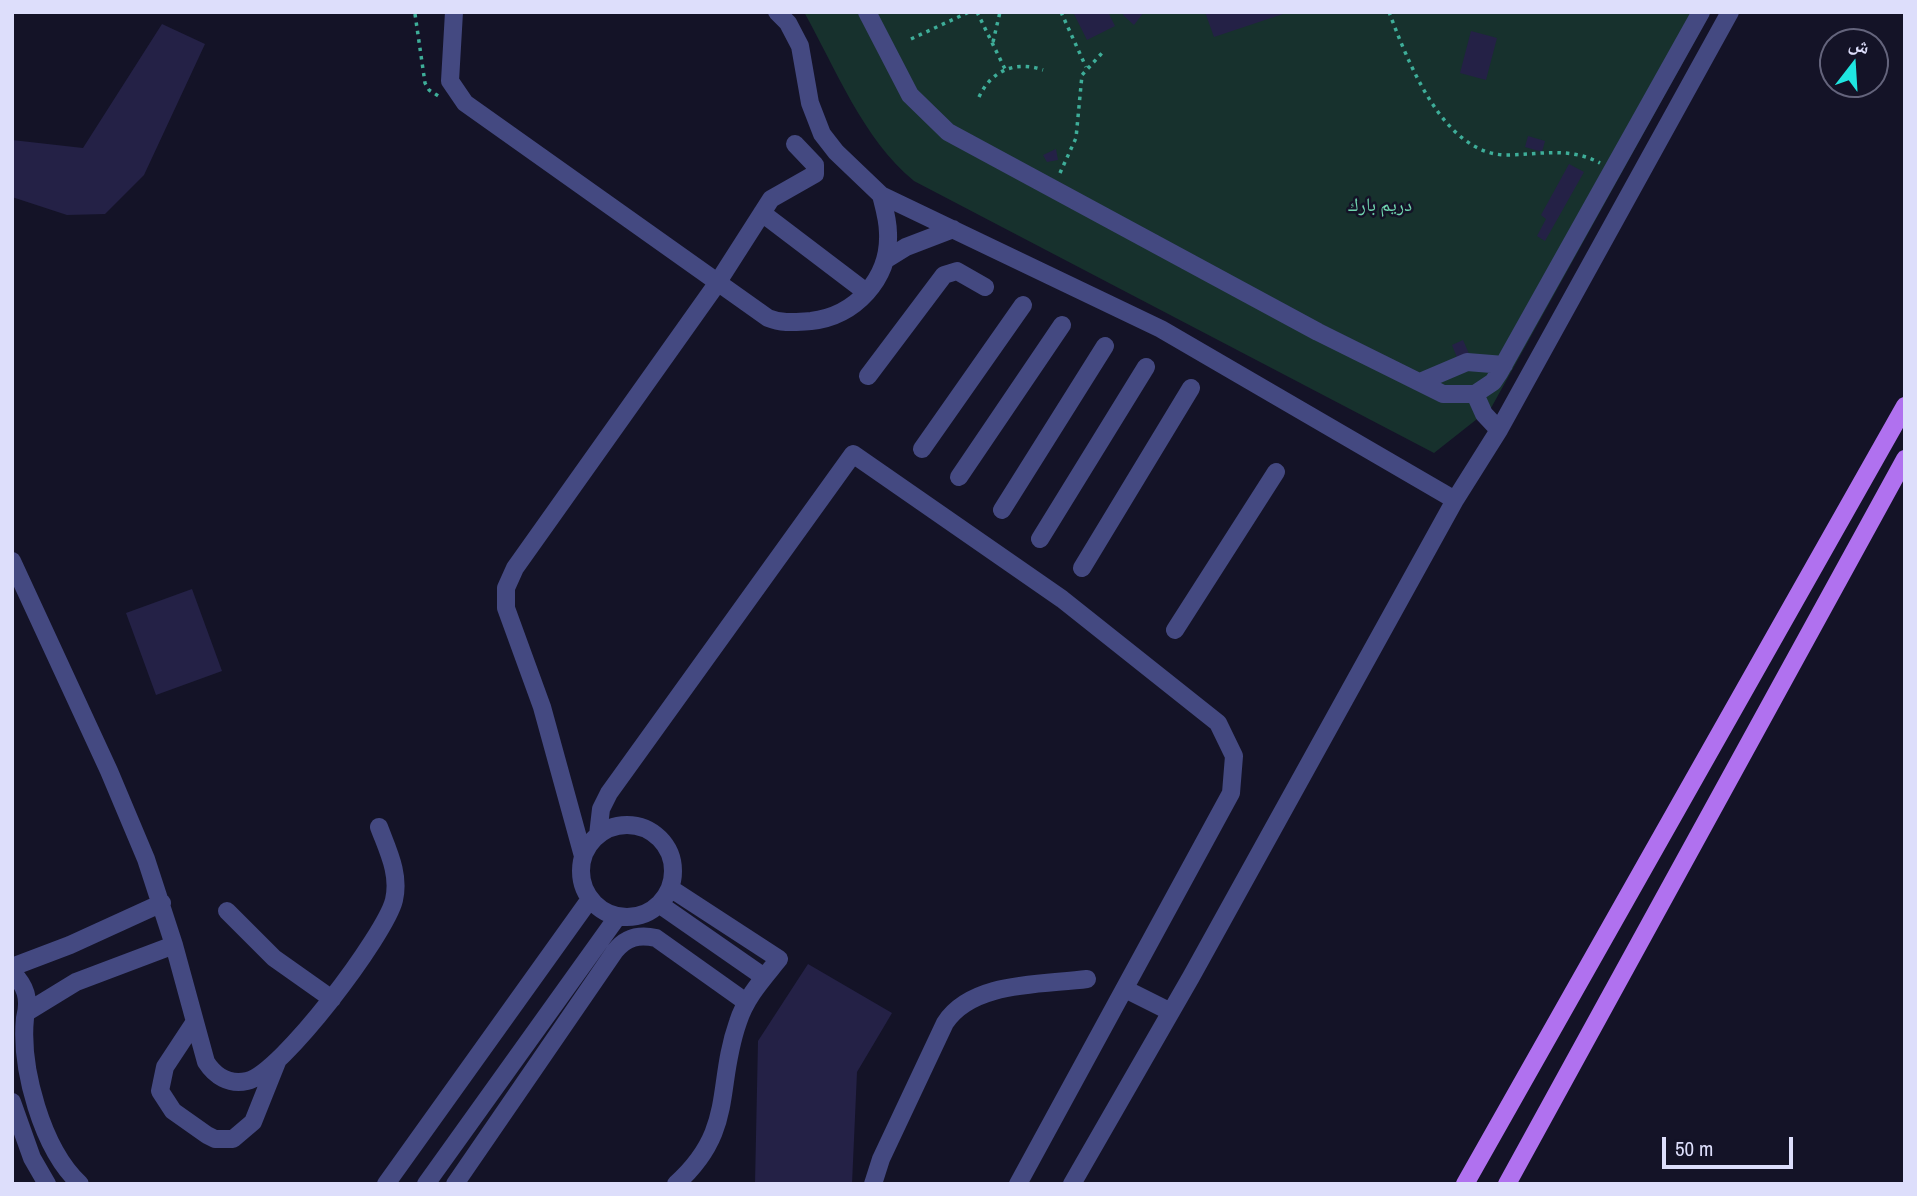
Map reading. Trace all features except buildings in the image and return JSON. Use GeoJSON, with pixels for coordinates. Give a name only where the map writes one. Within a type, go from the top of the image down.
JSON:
{"type":"FeatureCollection","features":[{"type":"Feature","properties":{"kind":"main road"},"geometry":{"type":"LineString","coordinates":[[1465,1184],[1905,406]]}},
{"type":"Feature","properties":{"kind":"main road"},"geometry":{"type":"LineString","coordinates":[[1507,1184],[1905,459]]}},
{"type":"Feature","properties":{"kind":"street"},"geometry":{"type":"LineString","coordinates":[[454,12],[448,67],[455,93],[716,285],[768,318],[789,323],[841,314],[855,305],[866,292],[884,260],[888,232],[881,195]]}},
{"type":"Feature","properties":{"kind":"street"},"geometry":{"type":"LineString","coordinates":[[777,12],[788,23],[800,46],[810,103],[822,134],[836,152],[881,195],[1161,329],[1455,500]]}},
{"type":"Feature","properties":{"kind":"street"},"geometry":{"type":"LineString","coordinates":[[867,12],[900,79],[934,121],[963,141],[1318,332],[1454,396],[1475,394],[1493,382],[1504,365],[1701,12]]}},
{"type":"Feature","properties":{"kind":"street"},"geometry":{"type":"LineString","coordinates":[[1072,1184],[1171,1012],[1455,500],[1499,430],[1730,12]]}},
{"type":"Feature","properties":{"kind":"street"},"geometry":{"type":"LineString","coordinates":[[583,856],[598,835],[609,828],[636,825],[659,838],[672,861],[670,888],[659,904],[646,913],[618,916],[598,907],[590,899],[582,878],[583,856],[542,707],[508,617],[506,588],[519,563],[716,285],[771,199],[815,174],[815,165],[795,144]]}},
{"type":"Feature","properties":{"kind":"street"},"geometry":{"type":"LineString","coordinates":[[762,214],[866,292]]}},
{"type":"Feature","properties":{"kind":"street"},"geometry":{"type":"LineString","coordinates":[[884,260],[917,241],[953,229]]}},
{"type":"Feature","properties":{"kind":"street"},"geometry":{"type":"LineString","coordinates":[[868,376],[944,275],[957,271],[985,287]]}},
{"type":"Feature","properties":{"kind":"street"},"geometry":{"type":"LineString","coordinates":[[922,449],[1023,305]]}},
{"type":"Feature","properties":{"kind":"street"},"geometry":{"type":"LineString","coordinates":[[959,477],[1062,325]]}},
{"type":"Feature","properties":{"kind":"street"},"geometry":{"type":"LineString","coordinates":[[1002,510],[1105,346]]}},
{"type":"Feature","properties":{"kind":"street"},"geometry":{"type":"LineString","coordinates":[[1420,382],[1467,362],[1504,365]]}},
{"type":"Feature","properties":{"kind":"street"},"geometry":{"type":"LineString","coordinates":[[1041,539],[1146,367]]}},
{"type":"Feature","properties":{"kind":"street"},"geometry":{"type":"LineString","coordinates":[[1082,568],[1191,388]]}},
{"type":"Feature","properties":{"kind":"street"},"geometry":{"type":"LineString","coordinates":[[1475,394],[1484,414],[1499,430]]}},
{"type":"Feature","properties":{"kind":"street"},"geometry":{"type":"LineString","coordinates":[[598,835],[601,809],[608,793],[853,454],[1062,600],[1218,723],[1226,733],[1236,768],[1231,793],[1018,1184]]}},
{"type":"Feature","properties":{"kind":"street"},"geometry":{"type":"LineString","coordinates":[[1175,630],[1276,472]]}},
{"type":"Feature","properties":{"kind":"street"},"geometry":{"type":"LineString","coordinates":[[12,561],[128,814],[162,904],[206,1062],[227,1080],[246,1082],[255,1079],[299,1041],[386,922],[394,901],[394,868],[379,828]]}},
{"type":"Feature","properties":{"kind":"street"},"geometry":{"type":"LineString","coordinates":[[670,888],[779,959],[746,1002],[730,1048],[719,1121],[705,1151],[676,1184]]}},
{"type":"Feature","properties":{"kind":"street"},"geometry":{"type":"LineString","coordinates":[[386,1184],[590,899]]}},
{"type":"Feature","properties":{"kind":"street"},"geometry":{"type":"LineString","coordinates":[[12,967],[162,904]]}},
{"type":"Feature","properties":{"kind":"street"},"geometry":{"type":"LineString","coordinates":[[659,904],[764,977]]}},
{"type":"Feature","properties":{"kind":"street"},"geometry":{"type":"LineString","coordinates":[[227,911],[274,958],[332,999]]}},
{"type":"Feature","properties":{"kind":"street"},"geometry":{"type":"LineString","coordinates":[[426,1184],[618,916]]}},
{"type":"Feature","properties":{"kind":"street"},"geometry":{"type":"LineString","coordinates":[[455,1184],[615,951],[625,941],[639,936],[656,938],[746,1002]]}},
{"type":"Feature","properties":{"kind":"street"},"geometry":{"type":"LineString","coordinates":[[12,1034],[26,1015],[76,982],[174,945]]}},
{"type":"Feature","properties":{"kind":"street"},"geometry":{"type":"LineString","coordinates":[[12,972],[25,988],[25,1058],[43,1121],[62,1162],[80,1184]]}},
{"type":"Feature","properties":{"kind":"street"},"geometry":{"type":"LineString","coordinates":[[873,1184],[881,1159],[945,1023],[956,1008],[972,997],[989,992],[1087,979]]}},
{"type":"Feature","properties":{"kind":"street"},"geometry":{"type":"LineString","coordinates":[[1125,989],[1171,1012]]}},
{"type":"Feature","properties":{"kind":"street"},"geometry":{"type":"LineString","coordinates":[[194,1023],[165,1066],[160,1091],[173,1111],[215,1139],[233,1139],[253,1122],[278,1061]]}},
{"type":"Feature","properties":{"kind":"street"},"geometry":{"type":"LineString","coordinates":[[12,1102],[32,1158],[47,1184]]}},
{"type":"Feature","properties":{"kind":"path"},"geometry":{"type":"LineString","coordinates":[[403,12],[421,12]]}},
{"type":"Feature","properties":{"kind":"path"},"geometry":{"type":"LineString","coordinates":[[911,39],[969,12]]}},
{"type":"Feature","properties":{"kind":"path"},"geometry":{"type":"LineString","coordinates":[[977,12],[1005,69]]}},
{"type":"Feature","properties":{"kind":"path"},"geometry":{"type":"LineString","coordinates":[[992,44],[1000,12]]}},
{"type":"Feature","properties":{"kind":"path"},"geometry":{"type":"LineString","coordinates":[[1061,12],[1086,67]]}},
{"type":"Feature","properties":{"kind":"path"},"geometry":{"type":"LineString","coordinates":[[1389,12],[1421,83],[1446,123],[1464,141],[1486,153],[1576,153],[1612,172]]}},
{"type":"Feature","properties":{"kind":"path"},"geometry":{"type":"LineString","coordinates":[[415,14],[425,83],[429,90],[441,97],[455,93]]}},
{"type":"Feature","properties":{"kind":"path"},"geometry":{"type":"LineString","coordinates":[[1052,187],[1076,138],[1079,83],[1086,67],[1102,52]]}},
{"type":"Feature","properties":{"kind":"path"},"geometry":{"type":"LineString","coordinates":[[979,97],[989,80],[1005,69],[1024,65],[1042,70]]}},
{"type":"Feature","properties":{"kind":"green space","name":"دريم بارك"},"geometry":{"type":"Polygon","coordinates":[[[804,12],[1711,12],[1491,408],[1434,453],[914,181],[896,164],[865,124],[804,12]]]}}]}
